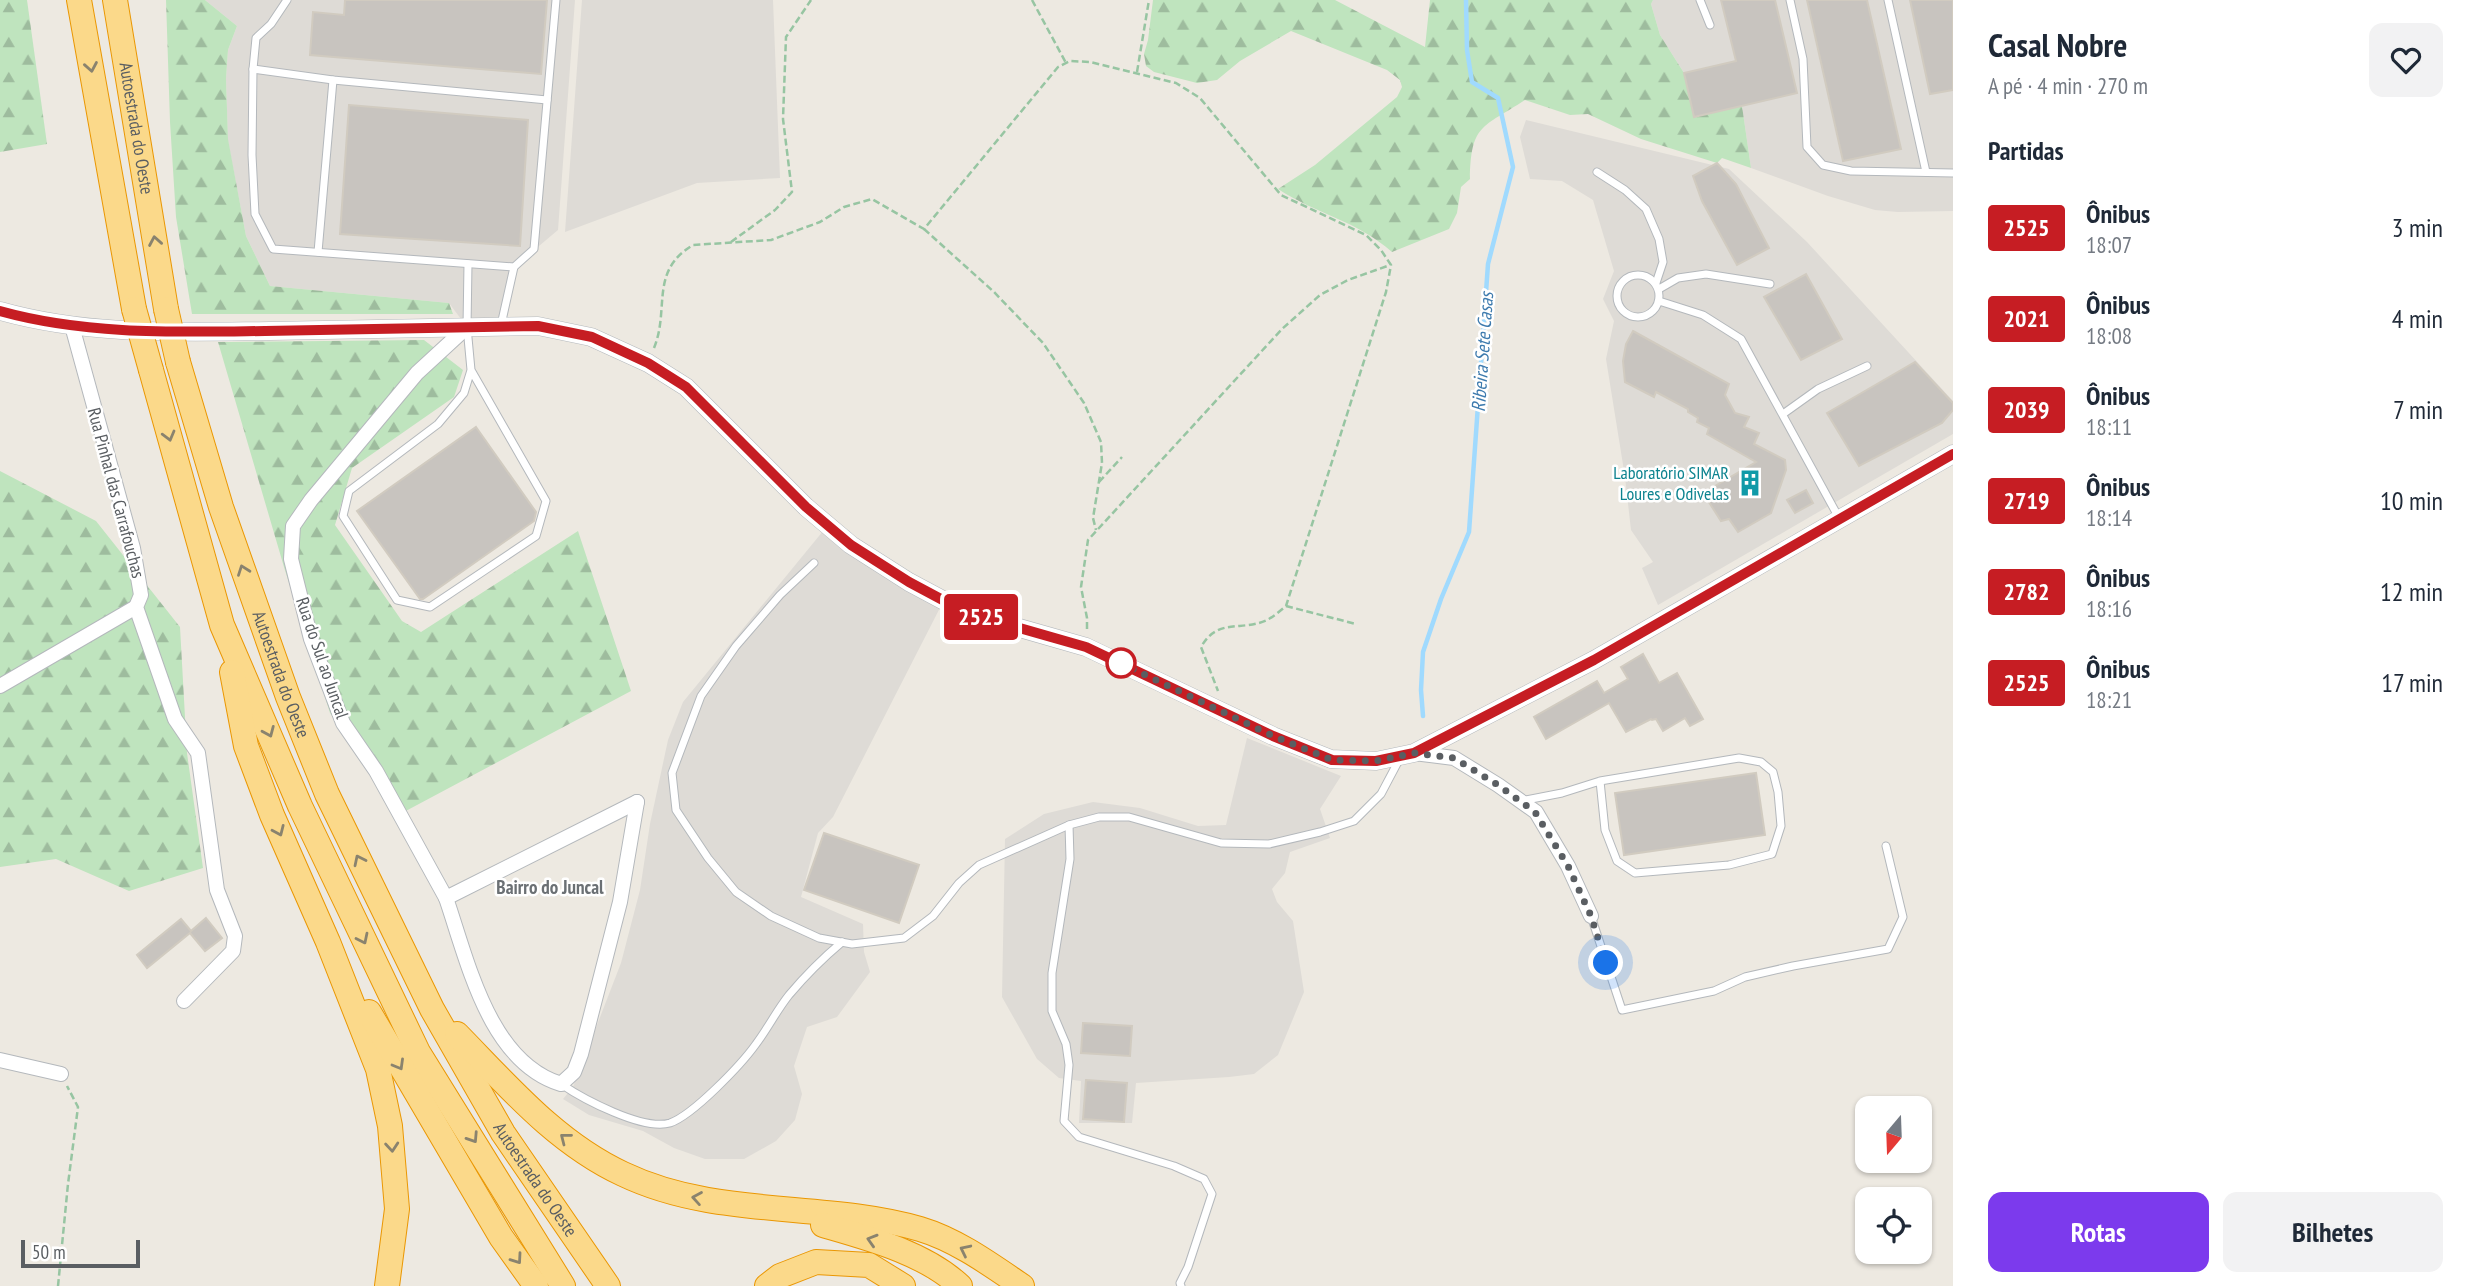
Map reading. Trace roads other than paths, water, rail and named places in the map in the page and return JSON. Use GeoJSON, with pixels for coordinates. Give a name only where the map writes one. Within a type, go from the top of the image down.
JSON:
{"type":"FeatureCollection","features":[{"type":"Feature","properties":{"kind":"highway","name":"Autoestrada do Oeste"},"geometry":{"type":"LineString","coordinates":[[79,0],[134,309],[222,625],[300,806],[418,1052],[563,1286]]}},
{"type":"Feature","properties":{"kind":"highway","name":"Autoestrada do Oeste"},"geometry":{"type":"LineString","coordinates":[[115,0],[166,309],[178,362],[220,508],[288,697],[327,794],[432,1009],[503,1133],[608,1286]]}},
{"type":"Feature","properties":{"kind":"highway"},"geometry":{"type":"LineString","coordinates":[[222,625],[246,746],[378,1069],[390,1126],[397,1209],[387,1286]]}},
{"type":"Feature","properties":{"kind":"highway"},"geometry":{"type":"LineString","coordinates":[[328,942],[501,1237],[536,1286]]}},
{"type":"Feature","properties":{"kind":"highway"},"geometry":{"type":"LineString","coordinates":[[432,1009],[568,1142],[623,1175],[688,1197],[765,1209],[867,1218],[922,1230],[973,1254],[1022,1286]]}},
{"type":"Feature","properties":{"kind":"highway"},"geometry":{"type":"LineString","coordinates":[[765,1209],[880,1242],[919,1259],[960,1286]]}},
{"type":"Feature","properties":{"kind":"highway"},"geometry":{"type":"LineString","coordinates":[[768,1286],[780,1276],[816,1262],[869,1265],[903,1286]]}},
{"type":"Feature","properties":{"kind":"street"},"geometry":{"type":"LineString","coordinates":[[0,311],[37,321],[99,330],[201,332],[538,326],[592,337],[648,363],[686,387],[806,507],[851,545],[886,567],[967,613],[1086,647],[1332,760],[1376,761],[1407,754],[1594,660],[1953,454]]}},
{"type":"Feature","properties":{"kind":"street","name":"Rua Pinhal das Carrafouchas"},"geometry":{"type":"LineString","coordinates":[[72,326],[133,548],[141,595],[136,607],[175,719],[198,753],[217,890],[234,936],[233,951],[184,1001]]}},
{"type":"Feature","properties":{"kind":"street","name":"Rua do Sul ao Juncal"},"geometry":{"type":"LineString","coordinates":[[467,327],[418,373],[311,500],[293,526],[291,559],[311,639],[343,723],[376,771],[446,898],[484,1005],[510,1050],[543,1079],[561,1084]]}},
{"type":"Feature","properties":{"kind":"street"},"geometry":{"type":"LineString","coordinates":[[0,686],[136,607]]}},
{"type":"Feature","properties":{"kind":"street"},"geometry":{"type":"LineString","coordinates":[[1407,754],[1454,758],[1535,812],[1568,866],[1591,916]]}},
{"type":"Feature","properties":{"kind":"street"},"geometry":{"type":"LineString","coordinates":[[446,898],[637,802],[620,902],[581,1055],[574,1072],[561,1084]]}},
{"type":"Feature","properties":{"kind":"street"},"geometry":{"type":"LineString","coordinates":[[0,1060],[61,1074]]}},
{"type":"Feature","properties":{"kind":"lane"},"geometry":{"type":"LineString","coordinates":[[288,0],[271,24],[256,38],[253,69],[252,155],[255,214],[274,249],[514,267]]}},
{"type":"Feature","properties":{"kind":"lane"},"geometry":{"type":"LineString","coordinates":[[500,327],[514,267],[534,248],[556,0]]}},
{"type":"Feature","properties":{"kind":"lane"},"geometry":{"type":"LineString","coordinates":[[1700,0],[1710,25]]}},
{"type":"Feature","properties":{"kind":"lane"},"geometry":{"type":"LineString","coordinates":[[1790,0],[1803,60],[1807,147],[1823,164],[1852,171],[1953,173]]}},
{"type":"Feature","properties":{"kind":"lane"},"geometry":{"type":"LineString","coordinates":[[1888,0],[1926,172]]}},
{"type":"Feature","properties":{"kind":"lane"},"geometry":{"type":"LineString","coordinates":[[253,69],[548,100]]}},
{"type":"Feature","properties":{"kind":"lane"},"geometry":{"type":"LineString","coordinates":[[318,252],[333,79]]}},
{"type":"Feature","properties":{"kind":"lane"},"geometry":{"type":"LineString","coordinates":[[1597,172],[1625,190],[1646,209],[1660,239],[1663,262],[1657,286],[1659,301],[1651,313],[1638,317],[1625,312],[1617,300],[1619,286],[1629,276],[1644,275],[1657,286]]}},
{"type":"Feature","properties":{"kind":"lane"},"geometry":{"type":"LineString","coordinates":[[468,264],[467,327],[471,370],[464,393],[438,424],[349,491],[343,516],[397,600],[430,607],[536,536],[546,501],[471,370]]}},
{"type":"Feature","properties":{"kind":"lane"},"geometry":{"type":"LineString","coordinates":[[1657,286],[1678,278],[1706,274],[1770,284]]}},
{"type":"Feature","properties":{"kind":"lane"},"geometry":{"type":"LineString","coordinates":[[1659,301],[1703,315],[1741,339],[1840,519]]}},
{"type":"Feature","properties":{"kind":"lane"},"geometry":{"type":"LineString","coordinates":[[1783,414],[1818,389],[1867,366]]}},
{"type":"Feature","properties":{"kind":"lane"},"geometry":{"type":"LineString","coordinates":[[814,563],[780,595],[736,646],[701,696],[672,773],[676,810],[708,858],[736,892],[771,915],[819,938],[852,944],[904,938],[933,916],[959,883],[979,865],[1069,825],[1099,817],[1129,817],[1221,843],[1269,844],[1321,832],[1354,821],[1381,794],[1407,754]]}},
{"type":"Feature","properties":{"kind":"lane"},"geometry":{"type":"LineString","coordinates":[[1521,801],[1562,793],[1600,781],[1738,758],[1761,762],[1773,772],[1778,792],[1781,826],[1772,854],[1729,866],[1635,873],[1617,861],[1605,830],[1600,781]]}},
{"type":"Feature","properties":{"kind":"lane"},"geometry":{"type":"LineString","coordinates":[[1069,825],[1070,859],[1052,973],[1052,1011],[1066,1044],[1069,1065],[1064,1121],[1079,1137],[1174,1166],[1204,1179],[1212,1194],[1181,1286]]}},
{"type":"Feature","properties":{"kind":"lane"},"geometry":{"type":"LineString","coordinates":[[1591,916],[1622,1010],[1714,991],[1745,977],[1888,949],[1903,917],[1886,846]]}},
{"type":"Feature","properties":{"kind":"lane"},"geometry":{"type":"LineString","coordinates":[[561,1084],[585,1101],[638,1121],[668,1124],[694,1109],[755,1046],[788,996],[819,962],[842,942]]}},
{"type":"Feature","properties":{"kind":"waterway","name":"Ribeira Sete Casas"},"geometry":{"type":"LineString","coordinates":[[1423,716],[1423,652],[1441,599],[1469,532],[1488,264],[1513,167],[1498,98],[1472,82],[1467,50],[1466,0]]}},
{"type":"Feature","properties":{"kind":"place","name":"Laboratório SIMAR Loures e Odivelas"},"geometry":{"type":"Point","coordinates":[1750,483]}},
{"type":"Feature","properties":{"kind":"district","name":"Bairro do Juncal"},"geometry":{"type":"Point","coordinates":[550,887]}}]}
